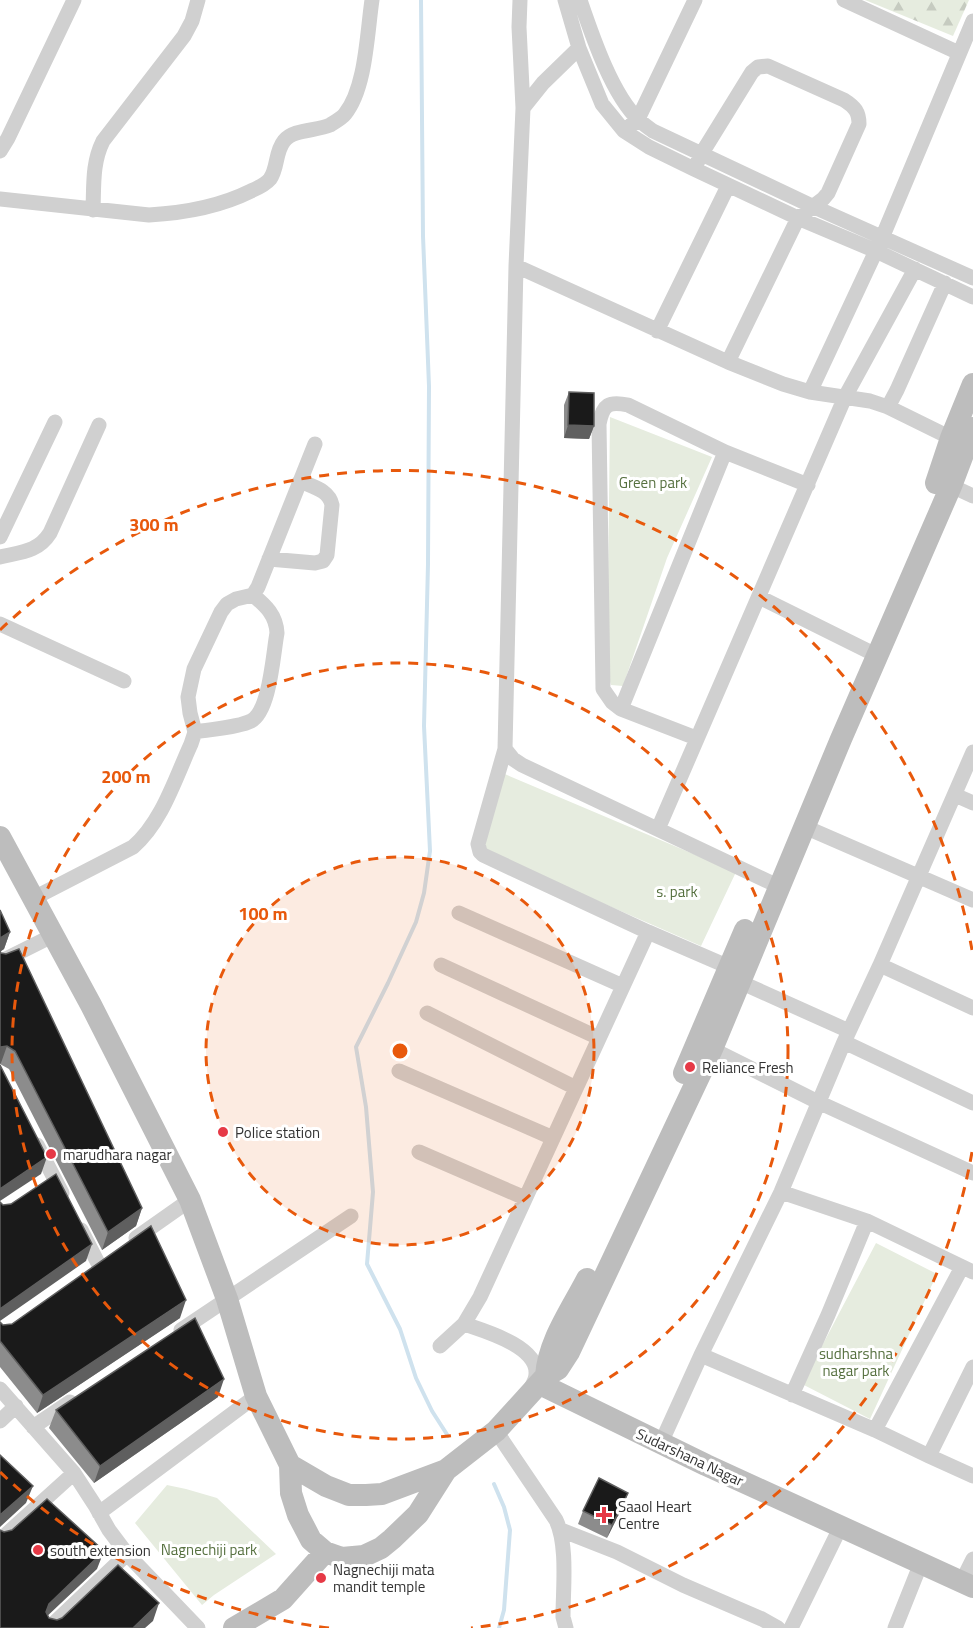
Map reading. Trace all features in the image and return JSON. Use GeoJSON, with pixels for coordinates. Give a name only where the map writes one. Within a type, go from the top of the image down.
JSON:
{"type":"FeatureCollection","features":[{"type":"Feature","properties":{"kind":"street"},"geometry":{"type":"LineString","coordinates":[[0,151],[74,0]]}},
{"type":"Feature","properties":{"kind":"street"},"geometry":{"type":"LineString","coordinates":[[93,210],[95,166],[102,141],[184,36],[192,21],[198,0]]}},
{"type":"Feature","properties":{"kind":"street"},"geometry":{"type":"LineString","coordinates":[[0,199],[149,215],[173,214],[238,198],[264,185],[272,175],[279,149],[284,140],[290,136],[329,126],[344,116],[356,96],[362,71],[372,0]]}},
{"type":"Feature","properties":{"kind":"street"},"geometry":{"type":"LineString","coordinates":[[520,0],[523,108],[516,266],[505,749],[478,844],[480,852],[735,974],[973,1103]]}},
{"type":"Feature","properties":{"kind":"street"},"geometry":{"type":"LineString","coordinates":[[565,0],[579,48],[602,104],[624,131],[649,147],[798,218],[973,278]]}},
{"type":"Feature","properties":{"kind":"street"},"geometry":{"type":"LineString","coordinates":[[580,0],[596,44],[620,96],[638,119],[654,131],[812,206],[879,244],[915,269],[973,297]]}},
{"type":"Feature","properties":{"kind":"street"},"geometry":{"type":"LineString","coordinates":[[624,131],[638,119],[695,0]]}},
{"type":"Feature","properties":{"kind":"street"},"geometry":{"type":"LineString","coordinates":[[844,0],[959,53]]}},
{"type":"Feature","properties":{"kind":"street"},"geometry":{"type":"LineString","coordinates":[[810,392],[879,244],[973,21]]}},
{"type":"Feature","properties":{"kind":"street"},"geometry":{"type":"LineString","coordinates":[[523,108],[543,83],[579,48]]}},
{"type":"Feature","properties":{"kind":"street"},"geometry":{"type":"LineString","coordinates":[[694,169],[752,72],[758,67],[768,66],[844,100],[854,106],[859,115],[859,124],[828,193],[798,218],[728,362]]}},
{"type":"Feature","properties":{"kind":"street"},"geometry":{"type":"LineString","coordinates":[[657,331],[728,186]]}},
{"type":"Feature","properties":{"kind":"street"},"geometry":{"type":"LineString","coordinates":[[516,266],[657,331],[783,384],[810,392],[870,401],[888,407],[951,438]]}},
{"type":"Feature","properties":{"kind":"street"},"geometry":{"type":"LineString","coordinates":[[658,829],[844,397],[915,269]]}},
{"type":"Feature","properties":{"kind":"street"},"geometry":{"type":"LineString","coordinates":[[888,407],[945,283]]}},
{"type":"Feature","properties":{"kind":"street"},"geometry":{"type":"LineString","coordinates":[[945,483],[951,438],[973,384]]}},
{"type":"Feature","properties":{"kind":"street"},"geometry":{"type":"LineString","coordinates":[[696,738],[621,709],[612,702],[603,689],[599,424],[602,412],[608,405],[617,403],[628,405],[724,452],[808,485]]}},
{"type":"Feature","properties":{"kind":"street"},"geometry":{"type":"LineString","coordinates":[[0,537],[55,422]]}},
{"type":"Feature","properties":{"kind":"street"},"geometry":{"type":"LineString","coordinates":[[0,557],[32,549],[44,542],[99,425]]}},
{"type":"Feature","properties":{"kind":"street"},"geometry":{"type":"LineString","coordinates":[[538,1385],[553,1345],[603,1249],[694,1052],[735,974],[773,884],[816,768],[872,653],[945,483],[973,428]]}},
{"type":"Feature","properties":{"kind":"street"},"geometry":{"type":"LineString","coordinates":[[33,898],[133,847],[155,824],[195,732],[188,697],[194,669],[227,604],[253,595],[258,588],[315,444]]}},
{"type":"Feature","properties":{"kind":"street"},"geometry":{"type":"LineString","coordinates":[[621,709],[724,452]]}},
{"type":"Feature","properties":{"kind":"street"},"geometry":{"type":"LineString","coordinates":[[269,560],[315,563],[323,561],[327,555],[332,505],[330,497],[324,491],[300,481]]}},
{"type":"Feature","properties":{"kind":"street"},"geometry":{"type":"LineString","coordinates":[[945,483],[973,496]]}},
{"type":"Feature","properties":{"kind":"street"},"geometry":{"type":"LineString","coordinates":[[195,732],[251,721],[262,709],[267,695],[277,633],[275,620],[268,608],[253,595]]}},
{"type":"Feature","properties":{"kind":"street"},"geometry":{"type":"LineString","coordinates":[[759,597],[872,653]]}},
{"type":"Feature","properties":{"kind":"street"},"geometry":{"type":"LineString","coordinates":[[0,624],[124,681]]}},
{"type":"Feature","properties":{"kind":"street"},"geometry":{"type":"LineString","coordinates":[[773,884],[805,827],[841,739],[872,653]]}},
{"type":"Feature","properties":{"kind":"street"},"geometry":{"type":"LineString","coordinates":[[505,749],[522,765],[773,884]]}},
{"type":"Feature","properties":{"kind":"street"},"geometry":{"type":"LineString","coordinates":[[661,1443],[701,1355],[781,1192],[846,1036],[880,965],[973,752]]}},
{"type":"Feature","properties":{"kind":"street"},"geometry":{"type":"LineString","coordinates":[[955,795],[973,803]]}},
{"type":"Feature","properties":{"kind":"street"},"geometry":{"type":"LineString","coordinates":[[805,827],[973,900]]}},
{"type":"Feature","properties":{"kind":"street"},"geometry":{"type":"LineString","coordinates":[[0,837],[97,1015],[190,1200],[227,1299],[256,1396],[290,1465],[291,1493],[298,1515],[311,1540],[325,1552],[342,1558],[364,1556],[381,1548],[418,1514],[446,1470]]}},
{"type":"Feature","properties":{"kind":"street"},"geometry":{"type":"LineString","coordinates":[[459,913],[623,986]]}},
{"type":"Feature","properties":{"kind":"street"},"geometry":{"type":"LineString","coordinates":[[440,1347],[464,1324],[480,1297],[648,932]]}},
{"type":"Feature","properties":{"kind":"street"},"geometry":{"type":"LineString","coordinates":[[0,962],[54,935]]}},
{"type":"Feature","properties":{"kind":"street"},"geometry":{"type":"LineString","coordinates":[[441,965],[599,1038]]}},
{"type":"Feature","properties":{"kind":"street"},"geometry":{"type":"LineString","coordinates":[[880,965],[973,1008]]}},
{"type":"Feature","properties":{"kind":"street"},"geometry":{"type":"LineString","coordinates":[[290,1465],[326,1486],[349,1494],[382,1494],[446,1470],[496,1431],[538,1385],[558,1369],[569,1352],[712,1049],[735,974]]}},
{"type":"Feature","properties":{"kind":"street"},"geometry":{"type":"LineString","coordinates":[[427,1013],[576,1089]]}},
{"type":"Feature","properties":{"kind":"street"},"geometry":{"type":"LineString","coordinates":[[712,1049],[973,1173]]}},
{"type":"Feature","properties":{"kind":"street"},"geometry":{"type":"LineString","coordinates":[[399,1071],[553,1138]]}},
{"type":"Feature","properties":{"kind":"street"},"geometry":{"type":"LineString","coordinates":[[32,1135],[50,1180],[72,1211],[100,1265]]}},
{"type":"Feature","properties":{"kind":"street"},"geometry":{"type":"LineString","coordinates":[[419,1152],[525,1198]]}},
{"type":"Feature","properties":{"kind":"street"},"geometry":{"type":"LineString","coordinates":[[781,1192],[867,1221],[967,1270],[875,1430]]}},
{"type":"Feature","properties":{"kind":"street"},"geometry":{"type":"LineString","coordinates":[[127,1245],[190,1200]]}},
{"type":"Feature","properties":{"kind":"street"},"geometry":{"type":"LineString","coordinates":[[168,1338],[351,1216]]}},
{"type":"Feature","properties":{"kind":"street"},"geometry":{"type":"LineString","coordinates":[[792,1395],[867,1221]]}},
{"type":"Feature","properties":{"kind":"street"},"geometry":{"type":"LineString","coordinates":[[464,1324],[509,1341],[531,1358],[538,1385]]}},
{"type":"Feature","properties":{"kind":"street"},"geometry":{"type":"LineString","coordinates":[[701,1355],[875,1430],[973,1476]]}},
{"type":"Feature","properties":{"kind":"street"},"geometry":{"type":"LineString","coordinates":[[928,1456],[973,1367]]}},
{"type":"Feature","properties":{"kind":"street","name":"Sudarshana Nagar"},"geometry":{"type":"LineString","coordinates":[[538,1385],[967,1584]]}},
{"type":"Feature","properties":{"kind":"street"},"geometry":{"type":"LineString","coordinates":[[0,1389],[74,1473],[109,1530],[127,1554],[198,1628]]}},
{"type":"Feature","properties":{"kind":"street"},"geometry":{"type":"LineString","coordinates":[[33,1427],[81,1395]]}},
{"type":"Feature","properties":{"kind":"street"},"geometry":{"type":"LineString","coordinates":[[99,1513],[256,1396]]}},
{"type":"Feature","properties":{"kind":"street"},"geometry":{"type":"LineString","coordinates":[[0,1421],[16,1406]]}},
{"type":"Feature","properties":{"kind":"street"},"geometry":{"type":"LineString","coordinates":[[496,1431],[561,1530],[563,1617],[566,1628]]}},
{"type":"Feature","properties":{"kind":"street"},"geometry":{"type":"LineString","coordinates":[[0,1540],[74,1473]]}},
{"type":"Feature","properties":{"kind":"street"},"geometry":{"type":"LineString","coordinates":[[791,1628],[841,1526]]}},
{"type":"Feature","properties":{"kind":"street"},"geometry":{"type":"LineString","coordinates":[[561,1530],[617,1552],[778,1628]]}},
{"type":"Feature","properties":{"kind":"street"},"geometry":{"type":"LineString","coordinates":[[234,1628],[283,1599],[325,1552]]}},
{"type":"Feature","properties":{"kind":"street"},"geometry":{"type":"LineString","coordinates":[[49,1628],[127,1554]]}},
{"type":"Feature","properties":{"kind":"street"},"geometry":{"type":"LineString","coordinates":[[967,1584],[973,1559]]}},
{"type":"Feature","properties":{"kind":"street"},"geometry":{"type":"LineString","coordinates":[[895,1628],[921,1563]]}},
{"type":"Feature","properties":{"kind":"green space"},"geometry":{"type":"Polygon","coordinates":[[[865,0],[969,0],[953,36],[865,0]]]}},
{"type":"Feature","properties":{"kind":"green space","name":"Green park"},"geometry":{"type":"Polygon","coordinates":[[[610,417],[712,457],[667,558],[623,686],[611,685],[607,672],[610,417]]]}},
{"type":"Feature","properties":{"kind":"green space","name":"s. park"},"geometry":{"type":"Polygon","coordinates":[[[500,772],[736,872],[701,946],[471,846],[500,772]]]}},
{"type":"Feature","properties":{"kind":"green space","name":"sudharshna nagar park"},"geometry":{"type":"Polygon","coordinates":[[[876,1243],[937,1274],[870,1419],[802,1384],[876,1243]]]}},
{"type":"Feature","properties":{"kind":"green space","name":"Nagnechiji park"},"geometry":{"type":"Polygon","coordinates":[[[167,1485],[217,1498],[276,1554],[202,1605],[135,1523],[167,1485]]]}},
{"type":"Feature","properties":{"kind":"building"},"geometry":{"type":"Polygon","coordinates":[[[569,392],[594,393],[594,426],[568,425],[569,392]]]}},
{"type":"Feature","properties":{"kind":"building"},"geometry":{"type":"Polygon","coordinates":[[[0,910],[10,932],[0,938],[0,910]]]}},
{"type":"Feature","properties":{"kind":"building"},"geometry":{"type":"Polygon","coordinates":[[[19,949],[142,1208],[108,1232],[15,1051],[7,1046],[0,1049],[0,951],[6,954],[19,949]]]}},
{"type":"Feature","properties":{"kind":"building"},"geometry":{"type":"Polygon","coordinates":[[[0,1065],[47,1157],[0,1189],[0,1065]]]}},
{"type":"Feature","properties":{"kind":"building"},"geometry":{"type":"Polygon","coordinates":[[[56,1174],[92,1244],[0,1309],[0,1202],[3,1205],[11,1204],[56,1174]]]}},
{"type":"Feature","properties":{"kind":"building"},"geometry":{"type":"Polygon","coordinates":[[[151,1226],[186,1300],[43,1395],[0,1341],[0,1322],[3,1325],[12,1324],[151,1226]]]}},
{"type":"Feature","properties":{"kind":"building"},"geometry":{"type":"Polygon","coordinates":[[[195,1318],[224,1379],[100,1466],[56,1410],[195,1318]]]}},
{"type":"Feature","properties":{"kind":"building"},"geometry":{"type":"Polygon","coordinates":[[[0,1455],[33,1486],[0,1515],[0,1455]]]}},
{"type":"Feature","properties":{"kind":"building"},"geometry":{"type":"Polygon","coordinates":[[[599,1478],[628,1493],[612,1525],[583,1511],[599,1478]]]}},
{"type":"Feature","properties":{"kind":"building","name":"south extension"},"geometry":{"type":"Polygon","coordinates":[[[47,1499],[104,1551],[49,1604],[46,1612],[49,1618],[57,1620],[62,1618],[118,1565],[159,1603],[133,1628],[0,1628],[0,1530],[4,1532],[12,1530],[47,1499]]]}},
{"type":"Feature","properties":{"kind":"waterway"},"geometry":{"type":"LineString","coordinates":[[421,0],[423,236],[429,386],[424,726],[430,851],[424,893],[416,922],[356,1047],[366,1107],[373,1192],[367,1264],[400,1329],[416,1378],[432,1411],[448,1436]]}},
{"type":"Feature","properties":{"kind":"waterway"},"geometry":{"type":"LineString","coordinates":[[494,1484],[504,1507],[510,1530],[504,1610],[499,1628]]}},
{"type":"Feature","properties":{"kind":"place","name":"Reliance Fresh"},"geometry":{"type":"Point","coordinates":[690,1067]}},
{"type":"Feature","properties":{"kind":"place","name":"Police station"},"geometry":{"type":"Point","coordinates":[223,1132]}},
{"type":"Feature","properties":{"kind":"place","name":"marudhara nagar"},"geometry":{"type":"Point","coordinates":[51,1154]}},
{"type":"Feature","properties":{"kind":"place","name":"Saaol Heart Centre"},"geometry":{"type":"Point","coordinates":[604,1515]}},
{"type":"Feature","properties":{"kind":"place","name":"south extension"},"geometry":{"type":"Point","coordinates":[38,1550]}},
{"type":"Feature","properties":{"kind":"place","name":"Nagnechiji mata mandit temple"},"geometry":{"type":"Point","coordinates":[321,1578]}}]}
